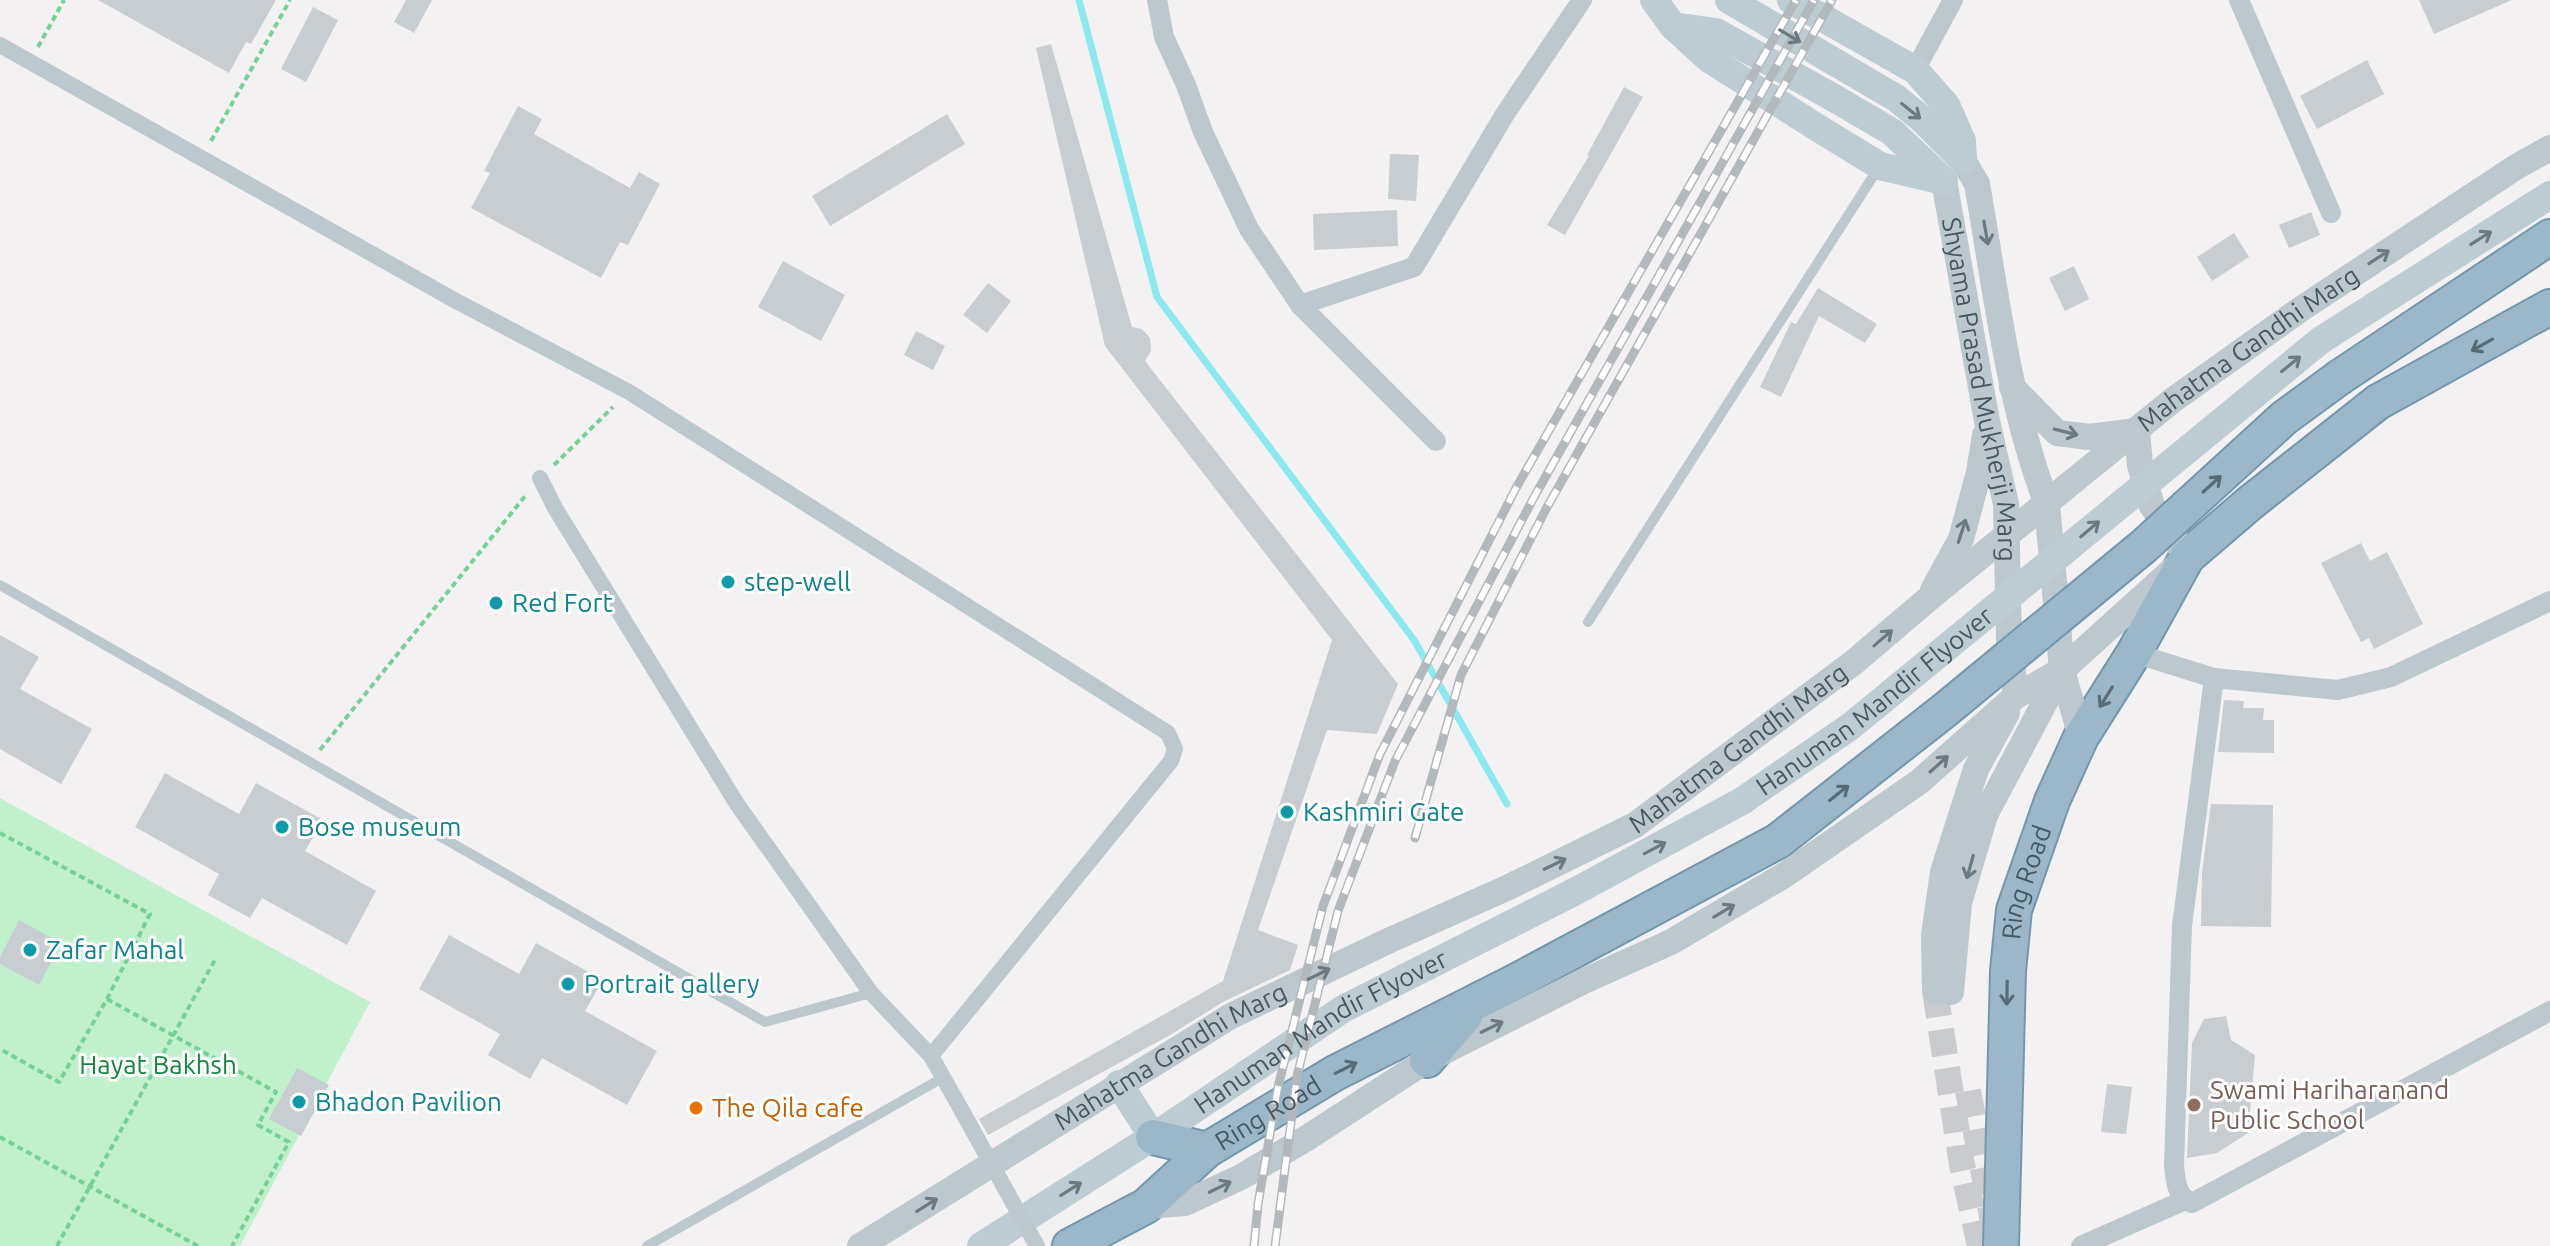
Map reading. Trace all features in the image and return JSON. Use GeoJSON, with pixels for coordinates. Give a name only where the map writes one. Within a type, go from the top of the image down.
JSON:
{"type":"FeatureCollection","features":[{"type":"Feature","properties":{"kind":"highway","name":"Hanuman Mandir Flyover"},"geometry":{"type":"LineString","coordinates":[[1479,1001],[1778,841],[1945,710],[2144,546],[2284,418],[2550,237]]}},
{"type":"Feature","properties":{"kind":"highway"},"geometry":{"type":"LineString","coordinates":[[2187,557],[2378,402],[2550,307]]}},
{"type":"Feature","properties":{"kind":"highway","name":"Ring Road"},"geometry":{"type":"LineString","coordinates":[[2001,1246],[2008,971],[2014,910],[2052,801],[2081,737],[2134,653],[2187,557]]}},
{"type":"Feature","properties":{"kind":"highway"},"geometry":{"type":"LineString","coordinates":[[1427,1060],[1479,1001]]}},
{"type":"Feature","properties":{"kind":"highway","name":"Ring Road"},"geometry":{"type":"LineString","coordinates":[[1070,1246],[1146,1206],[1207,1150],[1335,1073],[1479,1001]]}},
{"type":"Feature","properties":{"kind":"highway"},"geometry":{"type":"LineString","coordinates":[[1153,1137],[1207,1150]]}},
{"type":"Feature","properties":{"kind":"main road","name":"Shyama Prasad Mukherji Marg"},"geometry":{"type":"LineString","coordinates":[[1654,0],[1673,26],[1709,59],[1880,166],[1944,181]]}},
{"type":"Feature","properties":{"kind":"main road","name":"Shyama Prasad Mukherji Marg"},"geometry":{"type":"LineString","coordinates":[[1729,0],[1896,98],[1963,160]]}},
{"type":"Feature","properties":{"kind":"main road","name":"Shyama Prasad Mukherji Marg"},"geometry":{"type":"LineString","coordinates":[[1791,0],[1915,70],[1946,105],[1962,141],[1963,160]]}},
{"type":"Feature","properties":{"kind":"main road","name":"Shyama Prasad Mukherji Marg"},"geometry":{"type":"LineString","coordinates":[[1673,26],[1716,32],[1834,98],[1892,132],[1944,181]]}},
{"type":"Feature","properties":{"kind":"main road"},"geometry":{"type":"LineString","coordinates":[[1944,181],[1963,160]]}},
{"type":"Feature","properties":{"kind":"main road","name":"Hanuman Mandir Flyover"},"geometry":{"type":"LineString","coordinates":[[1153,1137],[1343,1009],[1576,891],[1742,801],[1851,726],[2321,340],[2550,195]]}},
{"type":"Feature","properties":{"kind":"main road"},"geometry":{"type":"LineString","coordinates":[[981,1246],[1153,1137],[1119,1084]]}},
{"type":"Feature","properties":{"kind":"street"},"geometry":{"type":"LineString","coordinates":[[1157,0],[1164,37],[1203,132],[1249,229],[1300,305],[1436,441]]}},
{"type":"Feature","properties":{"kind":"street"},"geometry":{"type":"LineString","coordinates":[[1300,305],[1408,270],[1419,262],[1505,114],[1582,0]]}},
{"type":"Feature","properties":{"kind":"street"},"geometry":{"type":"LineString","coordinates":[[1915,70],[1953,0]]}},
{"type":"Feature","properties":{"kind":"street"},"geometry":{"type":"LineString","coordinates":[[2239,0],[2331,213]]}},
{"type":"Feature","properties":{"kind":"street"},"geometry":{"type":"LineString","coordinates":[[0,45],[456,301],[629,392],[1168,733],[1175,749],[1171,761],[931,1056]]}},
{"type":"Feature","properties":{"kind":"street","name":"Mahatma Gandhi Marg"},"geometry":{"type":"LineString","coordinates":[[860,1246],[1231,1016],[1635,825],[1853,663],[2173,400],[2301,309],[2516,167],[2550,148]]}},
{"type":"Feature","properties":{"kind":"street","name":"Shyama Prasad Mukherji Marg"},"geometry":{"type":"LineString","coordinates":[[1963,160],[1977,184],[2012,387],[2047,504],[2062,670],[2081,737]]}},
{"type":"Feature","properties":{"kind":"street","name":"Shyama Prasad Mukherji Marg"},"geometry":{"type":"LineString","coordinates":[[1944,181],[1987,421],[2006,504],[2009,640],[2016,696]]}},
{"type":"Feature","properties":{"kind":"street"},"geometry":{"type":"LineString","coordinates":[[1146,1206],[1185,1203],[1241,1177],[1427,1060],[1584,981],[1671,942],[1783,876],[1919,782],[2016,696],[2062,670],[2187,557],[2152,506],[2140,465],[2137,431],[2089,437],[2057,433],[2012,387]]}},
{"type":"Feature","properties":{"kind":"street"},"geometry":{"type":"LineString","coordinates":[[1927,600],[1961,539],[1979,472],[1987,421]]}},
{"type":"Feature","properties":{"kind":"street"},"geometry":{"type":"LineString","coordinates":[[540,478],[555,508],[737,804],[871,993],[931,1056],[1037,1246]]}},
{"type":"Feature","properties":{"kind":"street"},"geometry":{"type":"LineString","coordinates":[[2134,653],[2214,678],[2338,690],[2391,677],[2550,601]]}},
{"type":"Feature","properties":{"kind":"street"},"geometry":{"type":"LineString","coordinates":[[2016,696],[1976,769],[1943,872],[1934,935],[1943,992],[1959,903],[1985,815],[2062,670]]}},
{"type":"Feature","properties":{"kind":"street"},"geometry":{"type":"LineString","coordinates":[[2214,678],[2182,926],[2174,1166],[2178,1192],[2185,1200],[2192,1203],[2550,1011]]}},
{"type":"Feature","properties":{"kind":"street"},"geometry":{"type":"LineString","coordinates":[[2081,1246],[2185,1200]]}},
{"type":"Feature","properties":{"kind":"lane"},"geometry":{"type":"LineString","coordinates":[[1588,622],[1880,166]]}},
{"type":"Feature","properties":{"kind":"lane"},"geometry":{"type":"LineString","coordinates":[[0,585],[765,1022],[871,993]]}},
{"type":"Feature","properties":{"kind":"lane"},"geometry":{"type":"LineString","coordinates":[[647,1246],[944,1077]]}},
{"type":"Feature","properties":{"kind":"path"},"geometry":{"type":"LineString","coordinates":[[30,61],[64,0]]}},
{"type":"Feature","properties":{"kind":"path"},"geometry":{"type":"LineString","coordinates":[[202,157],[290,0]]}},
{"type":"Feature","properties":{"kind":"path"},"geometry":{"type":"LineString","coordinates":[[311,761],[540,478],[629,392]]}},
{"type":"Feature","properties":{"kind":"path"},"geometry":{"type":"LineString","coordinates":[[0,833],[150,914],[107,999],[59,1082],[0,1049]]}},
{"type":"Feature","properties":{"kind":"path"},"geometry":{"type":"LineString","coordinates":[[57,1246],[216,958]]}},
{"type":"Feature","properties":{"kind":"path"},"geometry":{"type":"LineString","coordinates":[[107,999],[276,1092],[258,1125],[289,1142],[232,1246]]}},
{"type":"Feature","properties":{"kind":"path"},"geometry":{"type":"LineString","coordinates":[[0,1137],[198,1246]]}},
{"type":"Feature","properties":{"kind":"green space","name":"Hayat Bakhsh"},"geometry":{"type":"Polygon","coordinates":[[[0,798],[370,1002],[240,1246],[0,1246],[0,798]]]}},
{"type":"Feature","properties":{"kind":"building"},"geometry":{"type":"Polygon","coordinates":[[[98,0],[276,0],[251,44],[246,42],[229,73],[98,0]]]}},
{"type":"Feature","properties":{"kind":"building"},"geometry":{"type":"Polygon","coordinates":[[[406,0],[432,0],[414,33],[394,22],[406,0]]]}},
{"type":"Feature","properties":{"kind":"building"},"geometry":{"type":"Polygon","coordinates":[[[2419,0],[2512,0],[2434,34],[2419,0]]]}},
{"type":"Feature","properties":{"kind":"building"},"geometry":{"type":"Polygon","coordinates":[[[313,7],[338,20],[306,82],[281,69],[313,7]]]}},
{"type":"Feature","properties":{"kind":"building"},"geometry":{"type":"Polygon","coordinates":[[[1051,44],[1132,327],[1142,329],[1150,338],[1151,351],[1145,361],[1398,684],[1377,734],[1327,730],[1258,930],[1298,945],[1290,970],[1223,1002],[1170,1035],[988,1135],[979,1119],[1223,981],[1332,640],[1105,346],[1036,48],[1051,44]]]}},
{"type":"Feature","properties":{"kind":"building"},"geometry":{"type":"Polygon","coordinates":[[[2367,60],[2384,94],[2317,129],[2300,96],[2367,60]]]}},
{"type":"Feature","properties":{"kind":"building"},"geometry":{"type":"Polygon","coordinates":[[[1624,87],[1643,97],[1565,235],[1547,225],[1589,156],[1624,87]]]}},
{"type":"Feature","properties":{"kind":"building"},"geometry":{"type":"Polygon","coordinates":[[[518,106],[542,119],[534,134],[630,188],[639,172],[660,184],[628,245],[620,242],[601,278],[471,208],[490,173],[484,171],[518,106]]]}},
{"type":"Feature","properties":{"kind":"building"},"geometry":{"type":"Polygon","coordinates":[[[947,114],[965,144],[830,226],[812,196],[947,114]]]}},
{"type":"Feature","properties":{"kind":"building"},"geometry":{"type":"Polygon","coordinates":[[[1390,154],[1419,155],[1416,201],[1388,199],[1390,154]]]}},
{"type":"Feature","properties":{"kind":"building"},"geometry":{"type":"Polygon","coordinates":[[[1397,210],[1398,246],[1314,250],[1313,214],[1397,210]]]}},
{"type":"Feature","properties":{"kind":"building"},"geometry":{"type":"Polygon","coordinates":[[[2311,212],[2320,235],[2289,248],[2279,225],[2311,212]]]}},
{"type":"Feature","properties":{"kind":"building"},"geometry":{"type":"Polygon","coordinates":[[[2234,233],[2249,257],[2212,281],[2197,257],[2234,233]]]}},
{"type":"Feature","properties":{"kind":"building"},"geometry":{"type":"Polygon","coordinates":[[[783,261],[845,295],[821,341],[758,307],[783,261]]]}},
{"type":"Feature","properties":{"kind":"building"},"geometry":{"type":"Polygon","coordinates":[[[2074,266],[2089,299],[2065,311],[2049,278],[2074,266]]]}},
{"type":"Feature","properties":{"kind":"building"},"geometry":{"type":"Polygon","coordinates":[[[988,283],[1011,301],[987,333],[963,315],[988,283]]]}},
{"type":"Feature","properties":{"kind":"building"},"geometry":{"type":"Polygon","coordinates":[[[1818,288],[1877,324],[1865,343],[1819,316],[1781,397],[1760,387],[1791,322],[1796,324],[1818,288]]]}},
{"type":"Feature","properties":{"kind":"building"},"geometry":{"type":"Polygon","coordinates":[[[916,331],[945,346],[933,370],[904,355],[916,331]]]}},
{"type":"Feature","properties":{"kind":"building"},"geometry":{"type":"Polygon","coordinates":[[[2361,543],[2370,561],[2387,552],[2423,624],[2374,649],[2369,638],[2361,642],[2321,563],[2361,543]]]}},
{"type":"Feature","properties":{"kind":"building"},"geometry":{"type":"Polygon","coordinates":[[[0,635],[39,657],[20,689],[92,729],[61,784],[0,749],[0,635]]]}},
{"type":"Feature","properties":{"kind":"building"},"geometry":{"type":"Polygon","coordinates":[[[2224,700],[2244,701],[2243,708],[2264,708],[2263,720],[2274,720],[2274,753],[2218,752],[2224,700]]]}},
{"type":"Feature","properties":{"kind":"building"},"geometry":{"type":"Polygon","coordinates":[[[165,773],[239,814],[256,783],[323,820],[305,851],[376,891],[347,945],[262,898],[250,918],[208,895],[219,874],[135,827],[165,773]]]}},
{"type":"Feature","properties":{"kind":"building"},"geometry":{"type":"Polygon","coordinates":[[[2211,804],[2273,805],[2271,927],[2201,926],[2202,872],[2211,804]]]}},
{"type":"Feature","properties":{"kind":"building","name":"Zafar Mahal"},"geometry":{"type":"Polygon","coordinates":[[[19,920],[61,943],[39,985],[0,964],[0,957],[19,920]]]}},
{"type":"Feature","properties":{"kind":"building"},"geometry":{"type":"Polygon","coordinates":[[[449,935],[519,974],[536,943],[603,980],[585,1011],[657,1051],[627,1105],[542,1058],[530,1079],[488,1055],[500,1034],[419,989],[449,935]]]}},
{"type":"Feature","properties":{"kind":"building"},"geometry":{"type":"Polygon","coordinates":[[[2226,1016],[2231,1040],[2255,1055],[2248,1133],[2217,1153],[2187,1158],[2192,1043],[2204,1019],[2226,1016]]]}},
{"type":"Feature","properties":{"kind":"building","name":"Bhadon Pavilion"},"geometry":{"type":"Polygon","coordinates":[[[297,1068],[329,1085],[301,1136],[269,1119],[297,1068]]]}},
{"type":"Feature","properties":{"kind":"building"},"geometry":{"type":"Polygon","coordinates":[[[2107,1084],[2132,1087],[2126,1134],[2101,1132],[2107,1084]]]}},
{"type":"Feature","properties":{"kind":"waterway"},"geometry":{"type":"LineString","coordinates":[[1079,0],[1157,297],[1414,640],[1507,804]]}},
{"type":"Feature","properties":{"kind":"tunnel"},"geometry":{"type":"LineString","coordinates":[[1935,991],[1962,1165],[1980,1246]]}},
{"type":"Feature","properties":{"kind":"tunnel"},"geometry":{"type":"LineString","coordinates":[[1968,1091],[1993,1221]]}},
{"type":"Feature","properties":{"kind":"railway"},"geometry":{"type":"LineString","coordinates":[[1254,1246],[1278,1087],[1323,906],[1380,754],[1516,488],[1796,0]]}},
{"type":"Feature","properties":{"kind":"railway"},"geometry":{"type":"LineString","coordinates":[[1275,1246],[1297,1076],[1338,911],[1395,761],[1533,499],[1814,0]]}},
{"type":"Feature","properties":{"kind":"railway"},"geometry":{"type":"LineString","coordinates":[[1415,838],[1461,675],[1546,509],[1832,0]]}},
{"type":"Feature","properties":{"kind":"place","name":"step-well"},"geometry":{"type":"Point","coordinates":[728,582]}},
{"type":"Feature","properties":{"kind":"place","name":"Red Fort"},"geometry":{"type":"Point","coordinates":[496,603]}},
{"type":"Feature","properties":{"kind":"place","name":"Kashmiri Gate"},"geometry":{"type":"Point","coordinates":[1287,812]}},
{"type":"Feature","properties":{"kind":"place","name":"Bose museum"},"geometry":{"type":"Point","coordinates":[282,827]}},
{"type":"Feature","properties":{"kind":"place","name":"Zafar Mahal"},"geometry":{"type":"Point","coordinates":[30,950]}},
{"type":"Feature","properties":{"kind":"place","name":"Portrait gallery"},"geometry":{"type":"Point","coordinates":[568,984]}},
{"type":"Feature","properties":{"kind":"place","name":"Bhadon Pavilion"},"geometry":{"type":"Point","coordinates":[299,1102]}},
{"type":"Feature","properties":{"kind":"place","name":"Swami Hariharanand Public School"},"geometry":{"type":"Point","coordinates":[2194,1105]}},
{"type":"Feature","properties":{"kind":"place","name":"The Qila cafe"},"geometry":{"type":"Point","coordinates":[696,1108]}}]}
